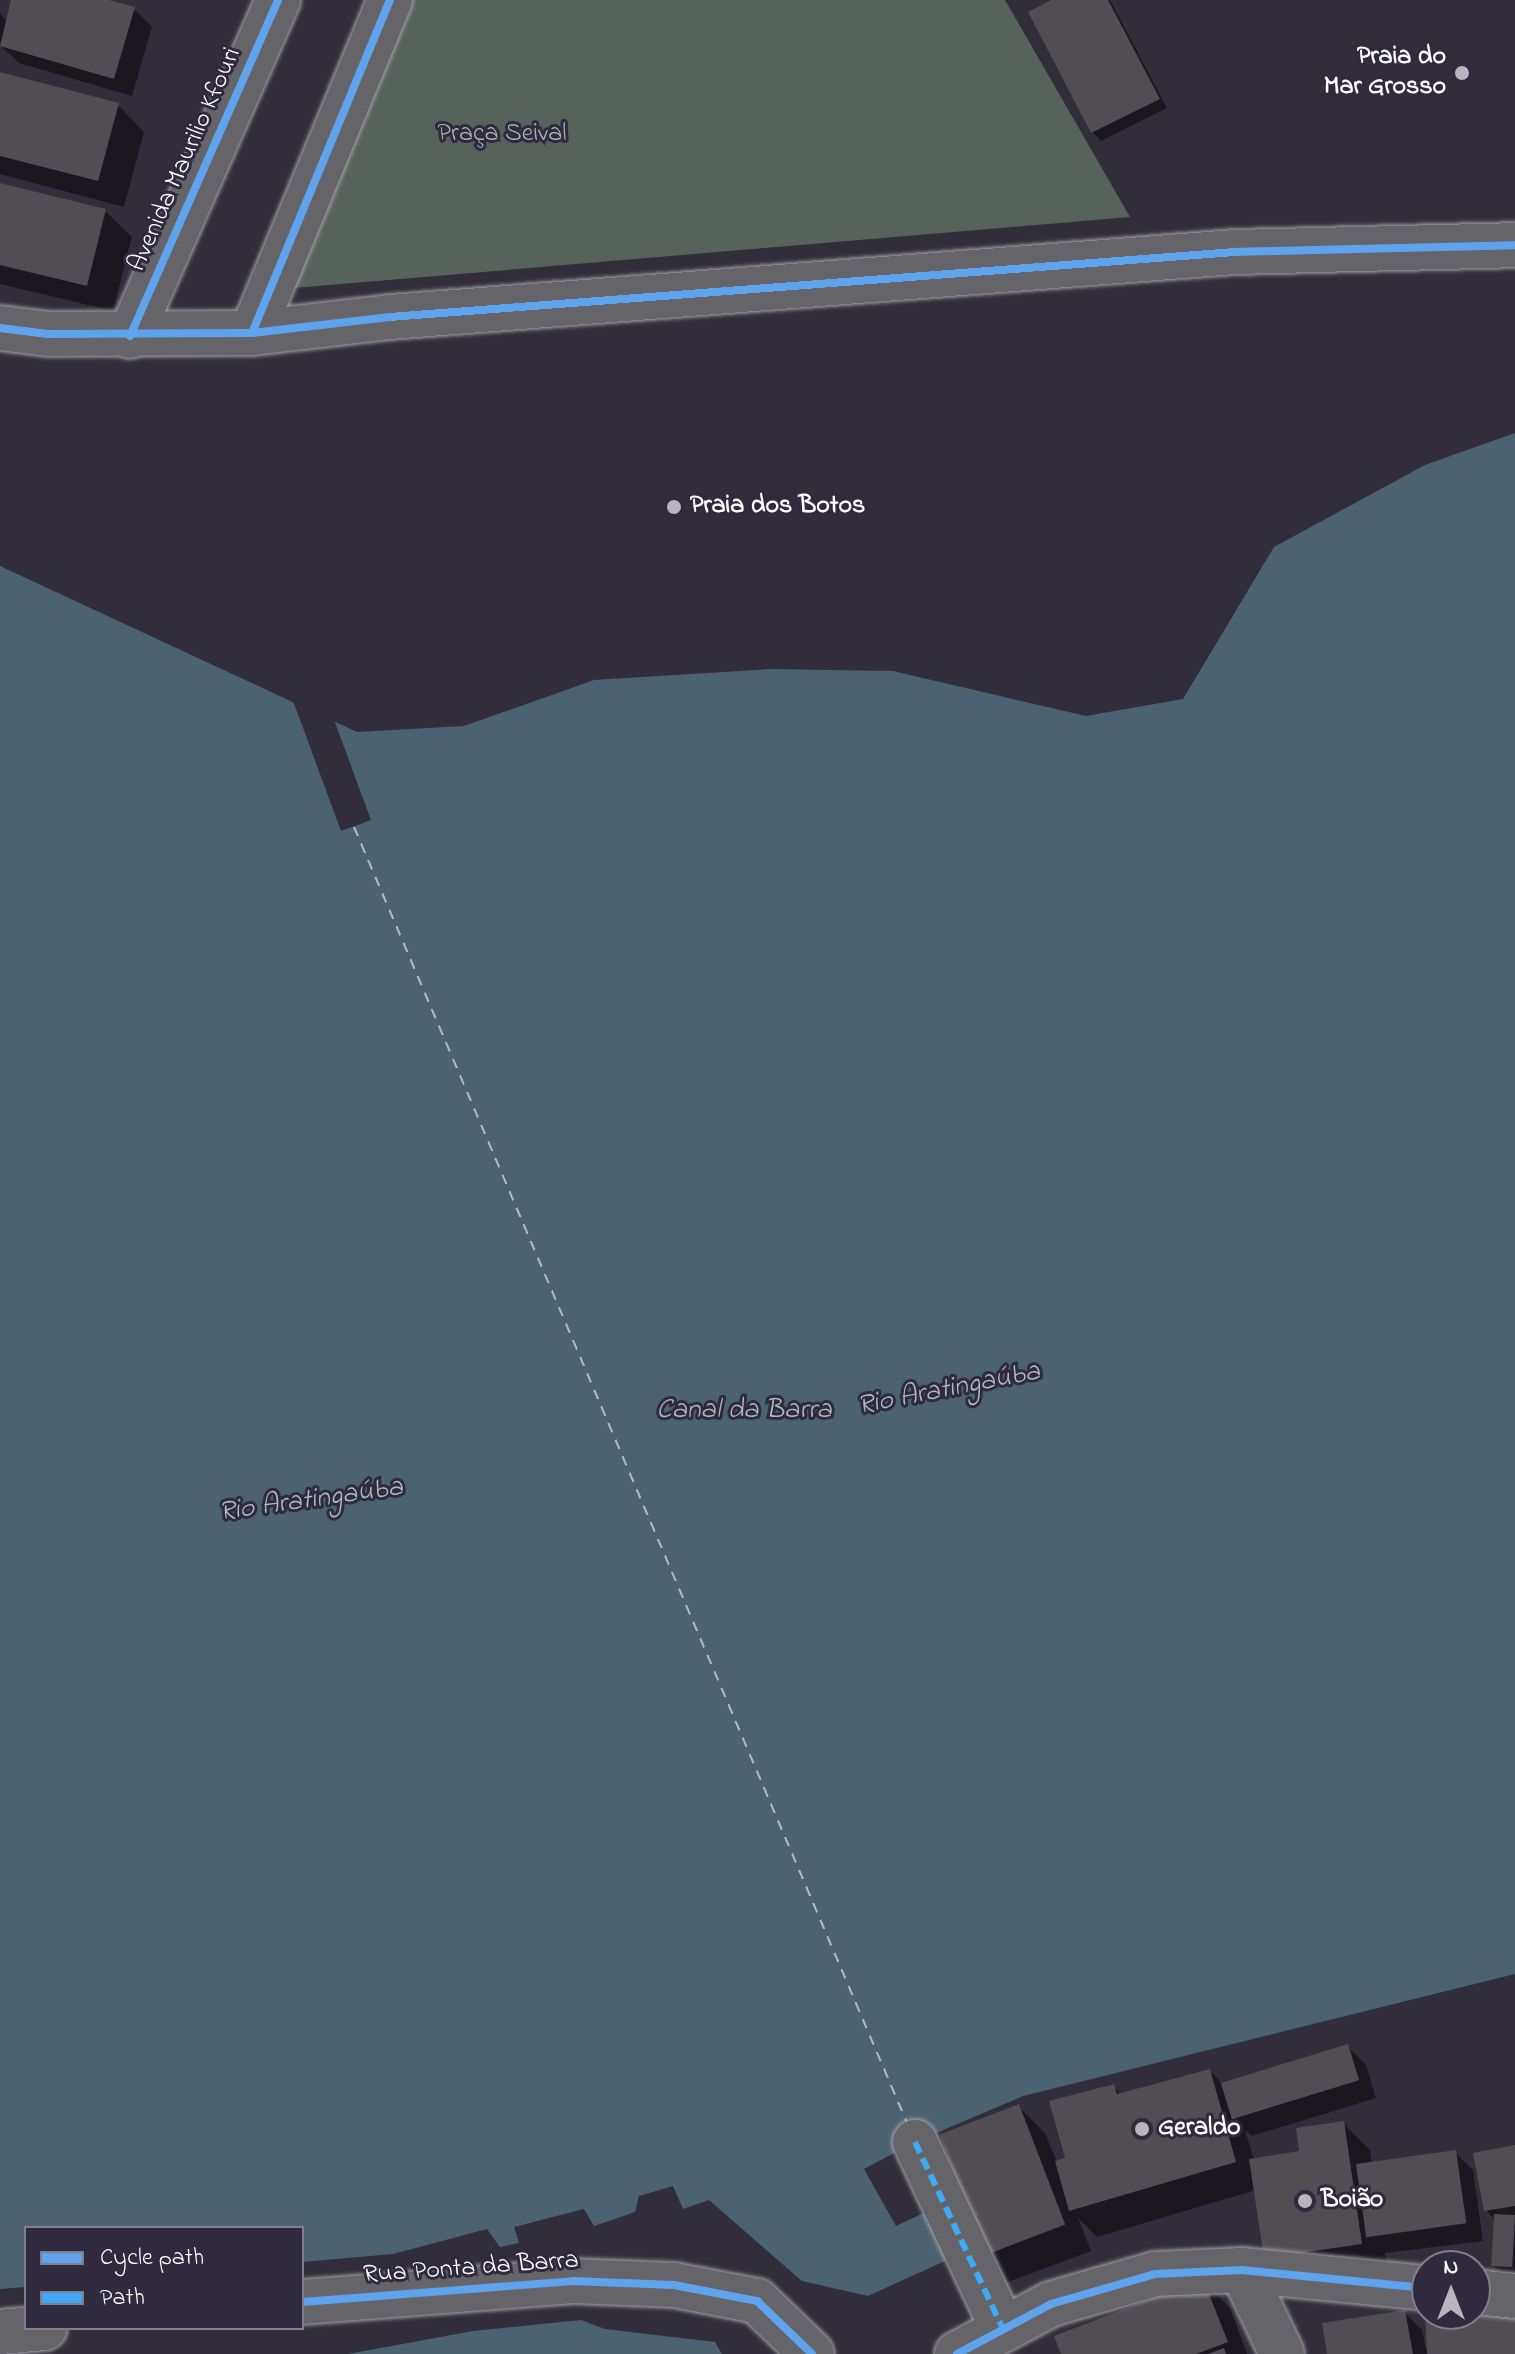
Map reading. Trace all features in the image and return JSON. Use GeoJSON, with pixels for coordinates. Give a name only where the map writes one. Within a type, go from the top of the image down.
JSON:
{"type":"FeatureCollection","features":[{"type":"Feature","properties":{"kind":"street","name":"Avenida Maurilio Kfouri"},"geometry":{"type":"LineString","coordinates":[[130,336],[278,0]]}},
{"type":"Feature","properties":{"kind":"street"},"geometry":{"type":"LineString","coordinates":[[252,333],[390,0]]}},
{"type":"Feature","properties":{"kind":"street"},"geometry":{"type":"LineString","coordinates":[[0,328],[130,336],[252,333],[390,317],[1235,252],[1515,245]]}},
{"type":"Feature","properties":{"kind":"street"},"geometry":{"type":"LineString","coordinates":[[915,2142],[1003,2329]]}},
{"type":"Feature","properties":{"kind":"street"},"geometry":{"type":"LineString","coordinates":[[1242,2270],[1282,2354]]}},
{"type":"Feature","properties":{"kind":"street"},"geometry":{"type":"LineString","coordinates":[[957,2354],[1051,2304],[1155,2274],[1242,2270],[1411,2286]]}},
{"type":"Feature","properties":{"kind":"street","name":"Rua Ponta da Barra"},"geometry":{"type":"LineString","coordinates":[[304,2302],[573,2281],[674,2285],[757,2301],[812,2354]]}},
{"type":"Feature","properties":{"kind":"street"},"geometry":{"type":"LineString","coordinates":[[1491,2294],[1515,2296]]}},
{"type":"Feature","properties":{"kind":"street"},"geometry":{"type":"LineString","coordinates":[[0,2332],[24,2330]]}},
{"type":"Feature","properties":{"kind":"green space","name":"Praça Seival"},"geometry":{"type":"Polygon","coordinates":[[[410,0],[1005,0],[1130,217],[294,288],[410,0]]]}},
{"type":"Feature","properties":{"kind":"water","name":"Canal da Barra"},"geometry":{"type":"Polygon","coordinates":[[[1515,433],[1515,1974],[1023,2096],[915,2142],[864,2169],[896,2226],[936,2207],[947,2260],[868,2296],[802,2281],[709,2200],[683,2209],[673,2186],[639,2196],[635,2212],[594,2226],[584,2209],[514,2227],[519,2243],[500,2247],[487,2229],[393,2254],[304,2262],[304,2226],[24,2226],[24,2287],[0,2289],[0,566],[357,732],[464,726],[594,680],[770,669],[893,671],[1086,716],[1183,699],[1274,547],[1425,465],[1515,433]]]}},
{"type":"Feature","properties":{"kind":"water"},"geometry":{"type":"Polygon","coordinates":[[[581,2320],[605,2329],[715,2342],[722,2354],[348,2354],[473,2331],[581,2320]]]}},
{"type":"Feature","properties":{"kind":"pier"},"geometry":{"type":"Polygon","coordinates":[[[292,698],[333,717],[371,820],[341,831],[292,698]]]}},
{"type":"Feature","properties":{"kind":"building"},"geometry":{"type":"Polygon","coordinates":[[[11,0],[109,0],[135,7],[114,79],[0,46],[11,0]]]}},
{"type":"Feature","properties":{"kind":"building"},"geometry":{"type":"Polygon","coordinates":[[[1051,0],[1108,0],[1160,99],[1091,133],[1028,12],[1051,0]]]}},
{"type":"Feature","properties":{"kind":"building"},"geometry":{"type":"Polygon","coordinates":[[[0,72],[119,103],[98,181],[0,156],[0,72]]]}},
{"type":"Feature","properties":{"kind":"building"},"geometry":{"type":"Polygon","coordinates":[[[0,183],[106,209],[87,286],[0,265],[0,183]]]}},
{"type":"Feature","properties":{"kind":"building"},"geometry":{"type":"Polygon","coordinates":[[[1348,2044],[1359,2080],[1232,2119],[1221,2083],[1348,2044]]]}},
{"type":"Feature","properties":{"kind":"building","name":"Geraldo"},"geometry":{"type":"Polygon","coordinates":[[[1210,2069],[1236,2162],[1069,2211],[1055,2161],[1065,2158],[1049,2101],[1114,2084],[1117,2094],[1210,2069]]]}},
{"type":"Feature","properties":{"kind":"building"},"geometry":{"type":"Polygon","coordinates":[[[1019,2104],[1065,2224],[986,2255],[940,2134],[1019,2104]]]}},
{"type":"Feature","properties":{"kind":"building","name":"Boião"},"geometry":{"type":"Polygon","coordinates":[[[1344,2121],[1362,2244],[1264,2258],[1249,2159],[1299,2151],[1296,2128],[1344,2121]]]}},
{"type":"Feature","properties":{"kind":"building"},"geometry":{"type":"Polygon","coordinates":[[[1515,2145],[1515,2206],[1484,2211],[1473,2153],[1515,2145]]]}},
{"type":"Feature","properties":{"kind":"building"},"geometry":{"type":"Polygon","coordinates":[[[1456,2150],[1466,2223],[1366,2237],[1356,2164],[1456,2150]]]}},
{"type":"Feature","properties":{"kind":"building"},"geometry":{"type":"Polygon","coordinates":[[[1494,2214],[1515,2215],[1512,2267],[1491,2266],[1494,2214]]]}},
{"type":"Feature","properties":{"kind":"building"},"geometry":{"type":"Polygon","coordinates":[[[1203,2279],[1228,2342],[1196,2354],[1061,2354],[1054,2336],[1203,2279]]]}},
{"type":"Feature","properties":{"kind":"building"},"geometry":{"type":"Polygon","coordinates":[[[1515,2308],[1515,2354],[1427,2354],[1426,2330],[1491,2330],[1491,2310],[1515,2308]]]}},
{"type":"Feature","properties":{"kind":"building"},"geometry":{"type":"Polygon","coordinates":[[[1405,2310],[1413,2354],[1327,2354],[1322,2323],[1405,2310]]]}},
{"type":"Feature","properties":{"kind":"building"},"geometry":{"type":"Polygon","coordinates":[[[1224,2348],[1226,2354],[1208,2354],[1224,2348]]]}},
{"type":"Feature","properties":{"kind":"ferry route"},"geometry":{"type":"LineString","coordinates":[[354,827],[907,2123]]}},
{"type":"Feature","properties":{"kind":"marked path"},"geometry":{"type":"LineString","coordinates":[[915,2142],[1003,2329]]}},
{"type":"Feature","properties":{"kind":"cycle path"},"geometry":{"type":"LineString","coordinates":[[130,336],[278,0]]}},
{"type":"Feature","properties":{"kind":"cycle path"},"geometry":{"type":"LineString","coordinates":[[252,333],[390,0]]}},
{"type":"Feature","properties":{"kind":"cycle path"},"geometry":{"type":"LineString","coordinates":[[0,328],[48,334],[252,333],[390,317],[1235,252],[1515,245]]}},
{"type":"Feature","properties":{"kind":"cycle path"},"geometry":{"type":"LineString","coordinates":[[957,2354],[1051,2304],[1155,2274],[1242,2270],[1411,2286]]}},
{"type":"Feature","properties":{"kind":"cycle path"},"geometry":{"type":"LineString","coordinates":[[304,2302],[573,2281],[674,2285],[757,2301],[812,2354]]}},
{"type":"Feature","properties":{"kind":"place","name":"Praia do Mar Grosso"},"geometry":{"type":"Point","coordinates":[1462,73]}},
{"type":"Feature","properties":{"kind":"place","name":"Praia dos Botos"},"geometry":{"type":"Point","coordinates":[674,507]}},
{"type":"Feature","properties":{"kind":"place","name":"Geraldo"},"geometry":{"type":"Point","coordinates":[1142,2129]}},
{"type":"Feature","properties":{"kind":"place","name":"Boião"},"geometry":{"type":"Point","coordinates":[1305,2201]}},
{"type":"Feature","properties":{"kind":"water label","name":"Rio Aratingaúba"},"geometry":{"type":"Point","coordinates":[949,1390]}},
{"type":"Feature","properties":{"kind":"water label","name":"Rio Aratingaúba"},"geometry":{"type":"Point","coordinates":[311,1501]}}]}
